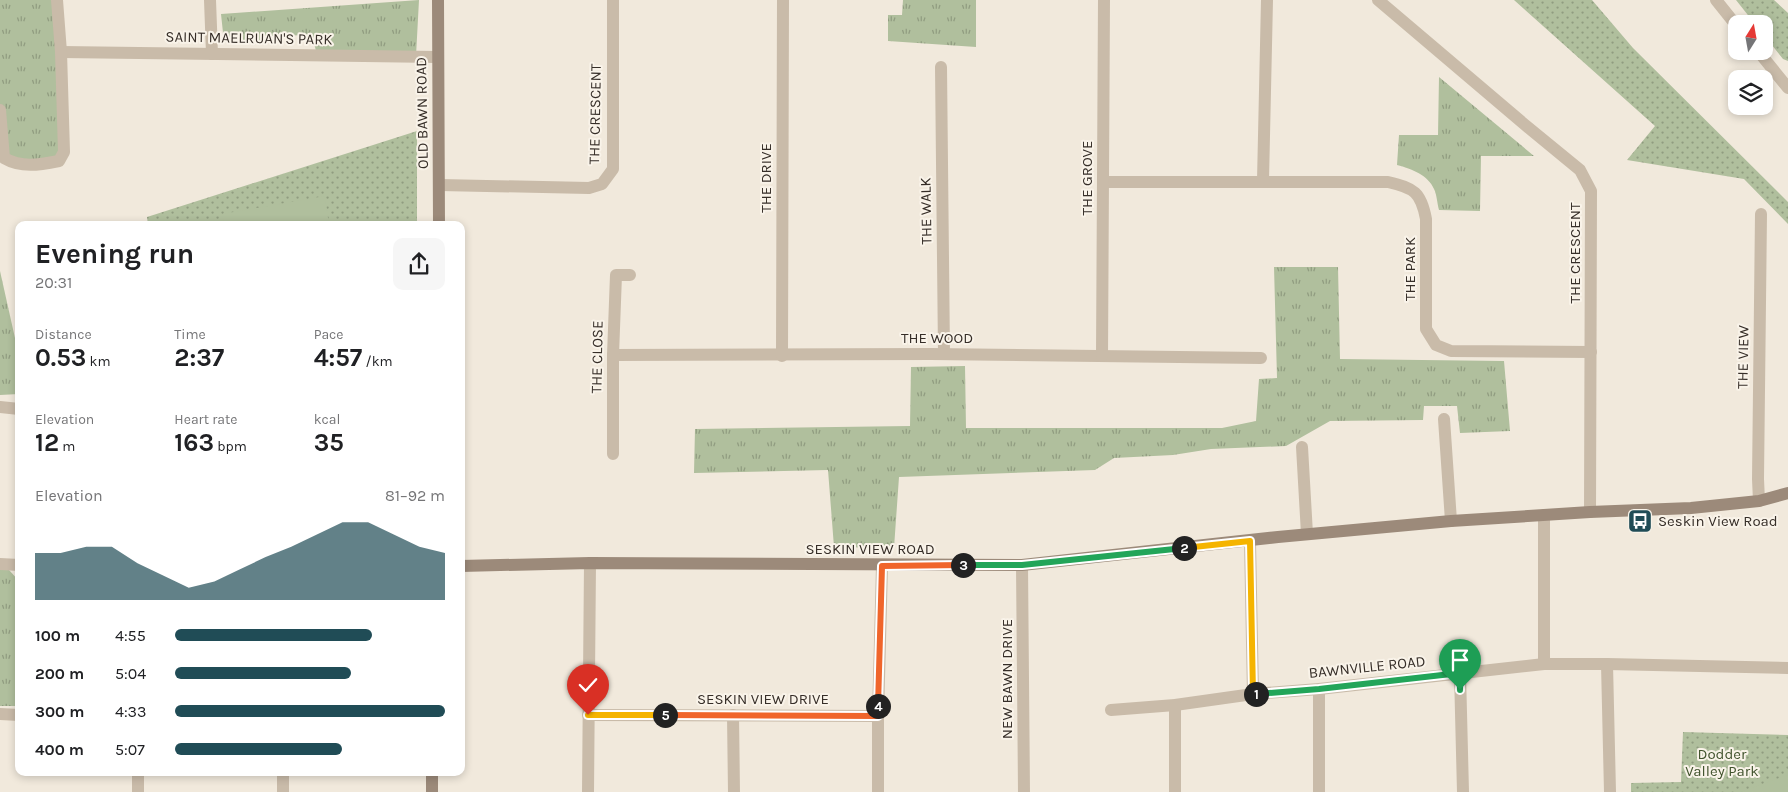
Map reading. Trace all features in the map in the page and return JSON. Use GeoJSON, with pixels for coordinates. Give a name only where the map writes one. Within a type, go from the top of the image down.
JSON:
{"type":"FeatureCollection","features":[{"type":"Feature","properties":{"kind":"street"},"geometry":{"type":"LineString","coordinates":[[0,110],[4,158],[14,164],[38,165],[58,161],[64,152],[61,52],[56,0]]}},
{"type":"Feature","properties":{"kind":"street"},"geometry":{"type":"LineString","coordinates":[[210,0],[212,54]]}},
{"type":"Feature","properties":{"kind":"street","name":"OLD BAWN ROAD"},"geometry":{"type":"LineString","coordinates":[[438,0],[439,221]]}},
{"type":"Feature","properties":{"kind":"street","name":"THE CRESCENT"},"geometry":{"type":"LineString","coordinates":[[440,186],[588,188],[602,184],[613,169],[613,0]]}},
{"type":"Feature","properties":{"kind":"street","name":"THE DRIVE"},"geometry":{"type":"LineString","coordinates":[[782,356],[783,0]]}},
{"type":"Feature","properties":{"kind":"street","name":"THE GROVE"},"geometry":{"type":"LineString","coordinates":[[1102,356],[1104,0]]}},
{"type":"Feature","properties":{"kind":"street"},"geometry":{"type":"LineString","coordinates":[[1263,181],[1266,0]]}},
{"type":"Feature","properties":{"kind":"street","name":"THE CRESCENT"},"geometry":{"type":"LineString","coordinates":[[1378,0],[1580,170],[1591,190],[1590,512]]}},
{"type":"Feature","properties":{"kind":"street"},"geometry":{"type":"LineString","coordinates":[[1716,0],[1728,15]]}},
{"type":"Feature","properties":{"kind":"street","name":"SAINT MAELRUAN'S PARK"},"geometry":{"type":"LineString","coordinates":[[61,52],[437,57]]}},
{"type":"Feature","properties":{"kind":"street"},"geometry":{"type":"LineString","coordinates":[[1765,60],[1788,88]]}},
{"type":"Feature","properties":{"kind":"street","name":"THE WALK"},"geometry":{"type":"LineString","coordinates":[[941,67],[944,354]]}},
{"type":"Feature","properties":{"kind":"street","name":"THE PARK"},"geometry":{"type":"LineString","coordinates":[[1103,182],[1388,182],[1404,186],[1418,193],[1426,219],[1426,328],[1436,345],[1451,351],[1591,352]]}},
{"type":"Feature","properties":{"kind":"street","name":"THE VIEW"},"geometry":{"type":"LineString","coordinates":[[1759,501],[1761,214]]}},
{"type":"Feature","properties":{"kind":"street","name":"THE CLOSE"},"geometry":{"type":"LineString","coordinates":[[613,454],[613,355],[616,275],[630,275]]}},
{"type":"Feature","properties":{"kind":"street","name":"THE WOOD"},"geometry":{"type":"LineString","coordinates":[[613,355],[782,356],[944,354],[1261,358]]}},
{"type":"Feature","properties":{"kind":"street"},"geometry":{"type":"LineString","coordinates":[[0,408],[15,409]]}},
{"type":"Feature","properties":{"kind":"street"},"geometry":{"type":"LineString","coordinates":[[1444,419],[1451,521]]}},
{"type":"Feature","properties":{"kind":"street"},"geometry":{"type":"LineString","coordinates":[[1302,447],[1307,534]]}},
{"type":"Feature","properties":{"kind":"street","name":"SESKIN VIEW ROAD"},"geometry":{"type":"LineString","coordinates":[[465,566],[590,563],[882,566],[1022,565],[1307,534],[1451,521],[1691,508],[1759,501],[1788,493]]}},
{"type":"Feature","properties":{"kind":"street"},"geometry":{"type":"LineString","coordinates":[[1544,515],[1544,664]]}},
{"type":"Feature","properties":{"kind":"street"},"geometry":{"type":"LineString","coordinates":[[1250,541],[1253,694]]}},
{"type":"Feature","properties":{"kind":"street"},"geometry":{"type":"LineString","coordinates":[[588,792],[590,563]]}},
{"type":"Feature","properties":{"kind":"street"},"geometry":{"type":"LineString","coordinates":[[0,564],[15,565]]}},
{"type":"Feature","properties":{"kind":"street","name":"NEW BAWN DRIVE"},"geometry":{"type":"LineString","coordinates":[[1022,565],[1024,792]]}},
{"type":"Feature","properties":{"kind":"street"},"geometry":{"type":"LineString","coordinates":[[878,792],[882,566]]}},
{"type":"Feature","properties":{"kind":"street","name":"BAWNVILLE ROAD"},"geometry":{"type":"LineString","coordinates":[[1111,710],[1175,705],[1253,694],[1319,689],[1544,664],[1788,668]]}},
{"type":"Feature","properties":{"kind":"street"},"geometry":{"type":"LineString","coordinates":[[1607,664],[1610,792]]}},
{"type":"Feature","properties":{"kind":"street"},"geometry":{"type":"LineString","coordinates":[[1460,673],[1463,792]]}},
{"type":"Feature","properties":{"kind":"street"},"geometry":{"type":"LineString","coordinates":[[1319,689],[1319,792]]}},
{"type":"Feature","properties":{"kind":"street"},"geometry":{"type":"LineString","coordinates":[[1174,792],[1175,705]]}},
{"type":"Feature","properties":{"kind":"street"},"geometry":{"type":"LineString","coordinates":[[0,714],[15,715]]}},
{"type":"Feature","properties":{"kind":"street","name":"SESKIN VIEW DRIVE"},"geometry":{"type":"LineString","coordinates":[[588,715],[878,716]]}},
{"type":"Feature","properties":{"kind":"street"},"geometry":{"type":"LineString","coordinates":[[733,716],[734,792]]}},
{"type":"Feature","properties":{"kind":"street"},"geometry":{"type":"LineString","coordinates":[[138,776],[138,792]]}},
{"type":"Feature","properties":{"kind":"street"},"geometry":{"type":"LineString","coordinates":[[283,776],[283,792]]}},
{"type":"Feature","properties":{"kind":"street"},"geometry":{"type":"LineString","coordinates":[[432,776],[432,792]]}},
{"type":"Feature","properties":{"kind":"green space"},"geometry":{"type":"Polygon","coordinates":[[[0,0],[57,0],[59,161],[4,158],[0,110],[0,0]]]}},
{"type":"Feature","properties":{"kind":"green space"},"geometry":{"type":"Polygon","coordinates":[[[419,0],[416,56],[317,55],[312,35],[267,36],[263,43],[224,42],[221,14],[419,0]]]}},
{"type":"Feature","properties":{"kind":"green space"},"geometry":{"type":"Polygon","coordinates":[[[903,0],[976,0],[976,47],[888,41],[888,15],[902,15],[903,0]]]}},
{"type":"Feature","properties":{"kind":"green space"},"geometry":{"type":"Polygon","coordinates":[[[1514,0],[1592,0],[1633,48],[1788,202],[1788,224],[1744,179],[1627,160],[1655,126],[1514,0]]]}},
{"type":"Feature","properties":{"kind":"green space"},"geometry":{"type":"Polygon","coordinates":[[[1736,0],[1774,0],[1788,13],[1788,61],[1783,59],[1773,46],[1773,15],[1748,15],[1736,0]]]}},
{"type":"Feature","properties":{"kind":"green space"},"geometry":{"type":"Polygon","coordinates":[[[1439,77],[1534,156],[1481,156],[1480,211],[1439,210],[1435,191],[1428,180],[1414,171],[1397,165],[1399,135],[1438,135],[1439,77]]]}},
{"type":"Feature","properties":{"kind":"green space"},"geometry":{"type":"Polygon","coordinates":[[[417,131],[417,221],[148,221],[147,217],[417,131]]]}},
{"type":"Feature","properties":{"kind":"green space"},"geometry":{"type":"Polygon","coordinates":[[[325,196],[328,221],[223,221],[222,214],[325,196]]]}},
{"type":"Feature","properties":{"kind":"green space"},"geometry":{"type":"Polygon","coordinates":[[[1274,267],[1338,267],[1340,359],[1504,361],[1510,431],[1460,433],[1457,406],[1424,406],[1423,420],[1330,421],[1286,446],[1211,449],[1173,455],[1114,458],[1095,470],[899,477],[894,548],[834,547],[828,470],[694,473],[695,429],[910,426],[911,367],[965,366],[966,428],[1222,428],[1256,421],[1259,379],[1277,378],[1274,267]]]}},
{"type":"Feature","properties":{"kind":"green space"},"geometry":{"type":"Polygon","coordinates":[[[0,271],[15,338],[15,394],[0,395],[0,271]]]}},
{"type":"Feature","properties":{"kind":"green space"},"geometry":{"type":"Polygon","coordinates":[[[0,560],[15,577],[15,706],[0,706],[0,560]]]}},
{"type":"Feature","properties":{"kind":"green space","name":"Dodder Valley Park"},"geometry":{"type":"Polygon","coordinates":[[[1683,732],[1788,735],[1788,792],[1631,792],[1631,783],[1681,782],[1683,732]]]}},
{"type":"Feature","properties":{"kind":"green space"},"geometry":{"type":"Polygon","coordinates":[[[1788,775],[1788,792],[1740,792],[1788,775]]]}},
{"type":"Feature","properties":{"kind":"place","name":"Seskin View Road"},"geometry":{"type":"Point","coordinates":[1640,521]}},
{"type":"Feature","properties":{"kind":"route"},"geometry":{"type":"LineString","coordinates":[[588,715],[878,716],[882,566],[1022,565],[1250,541],[1253,694],[1319,689],[1460,673],[1460,690]]}}]}
